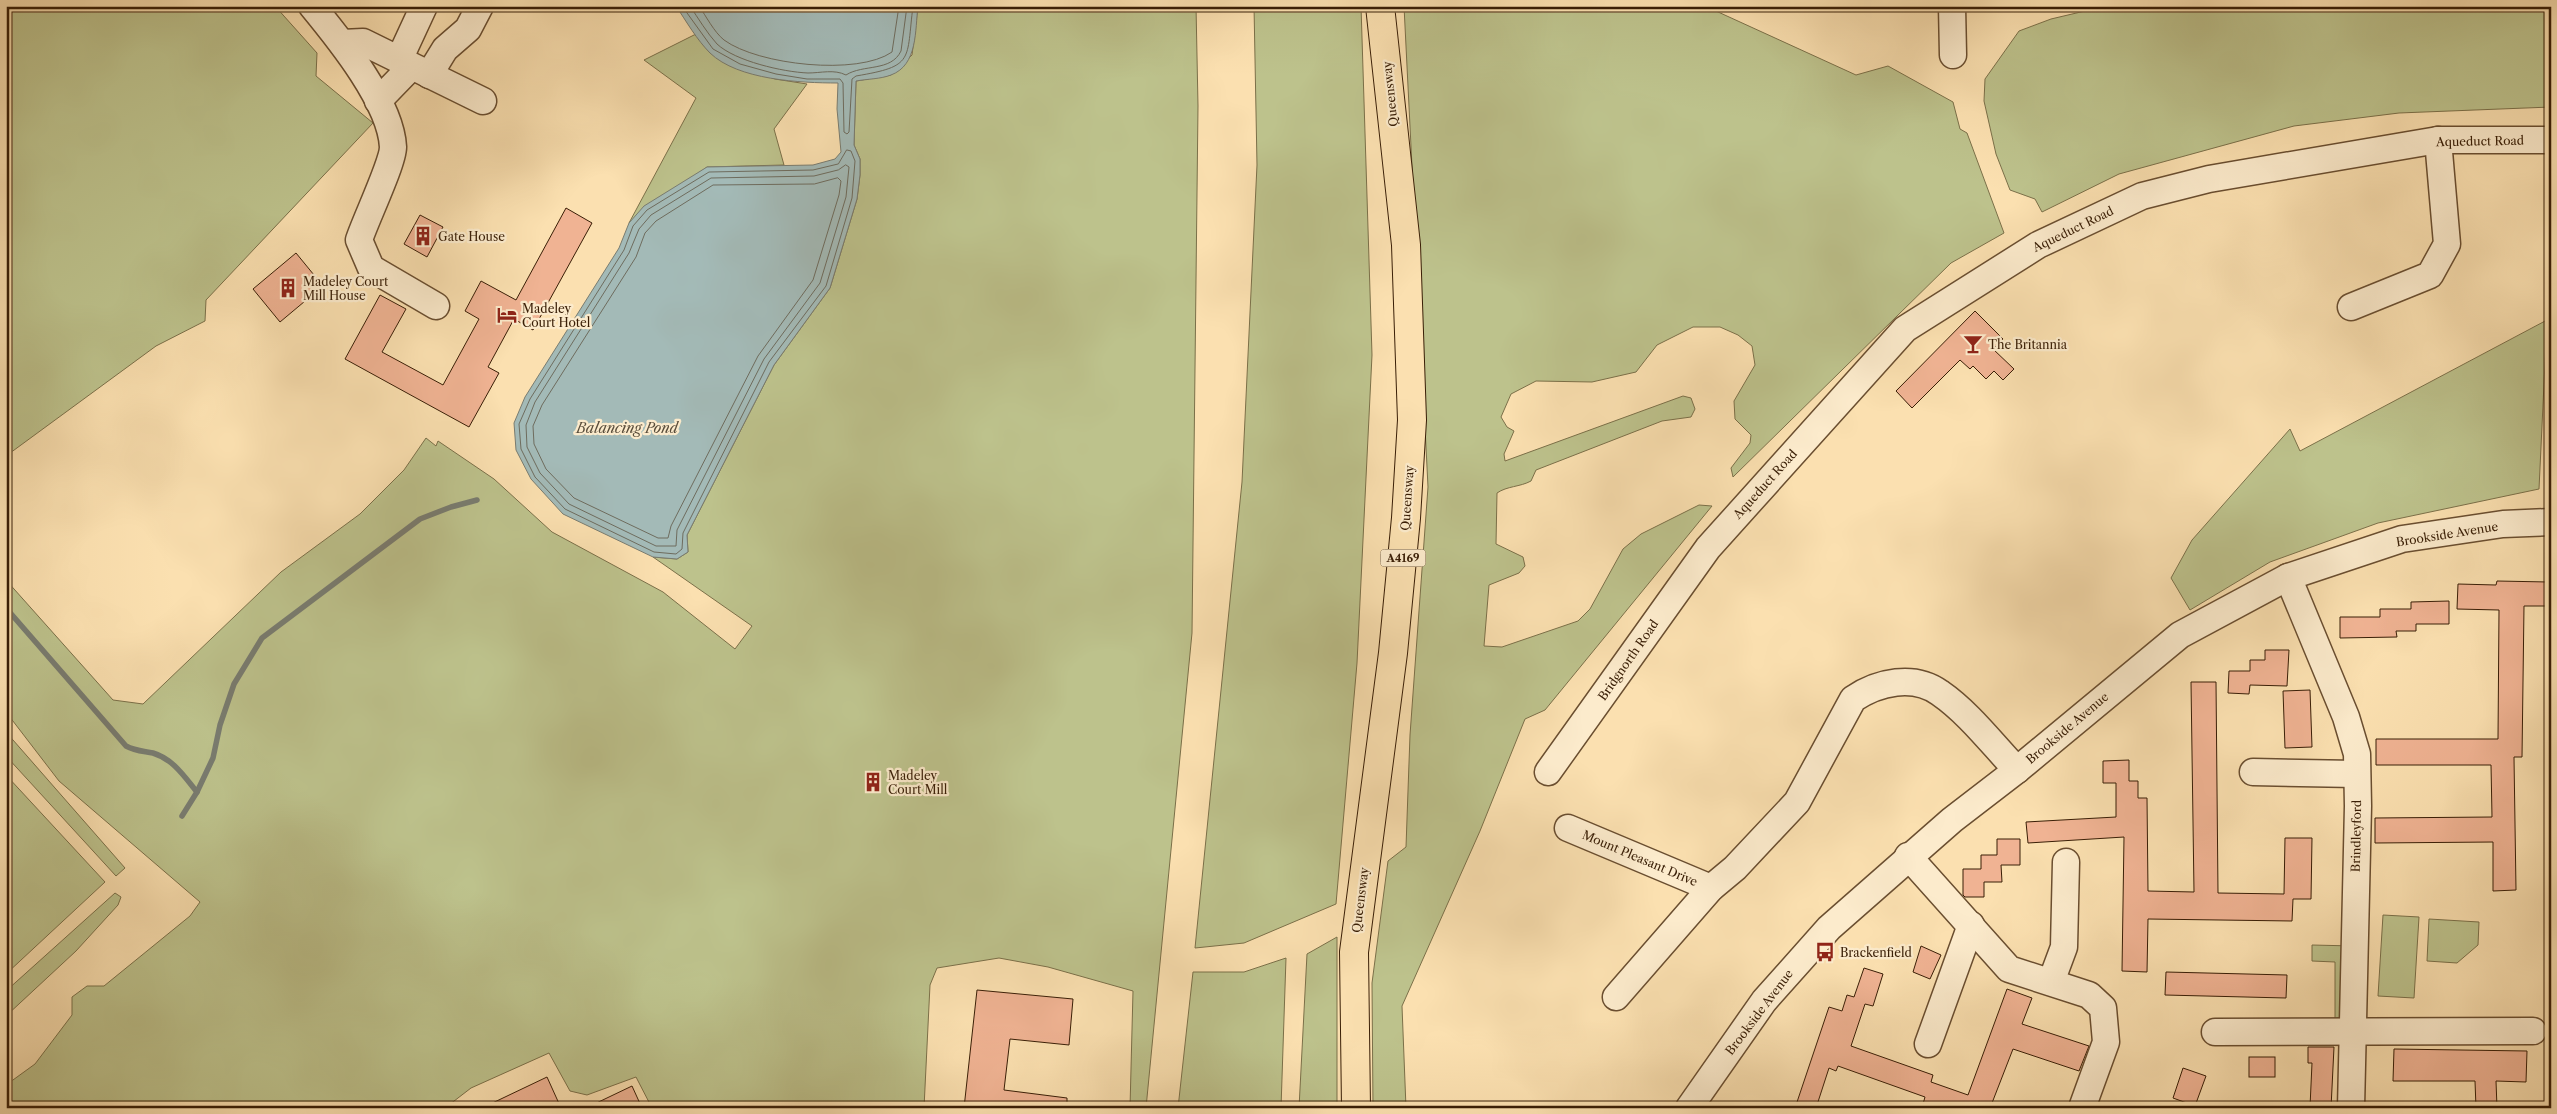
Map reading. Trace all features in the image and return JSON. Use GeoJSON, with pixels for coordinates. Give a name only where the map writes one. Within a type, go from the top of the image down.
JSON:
{"type":"FeatureCollection","features":[{"type":"Feature","properties":{"kind":"main road","name":"Queensway"},"geometry":{"type":"LineString","coordinates":[[1356,1108],[1354,952],[1393,653],[1406,518],[1412,420],[1406,245],[1380,6]]}},
{"type":"Feature","properties":{"kind":"street"},"geometry":{"type":"LineString","coordinates":[[312,6],[342,43],[378,101],[393,148],[359,240],[371,268],[436,306]]}},
{"type":"Feature","properties":{"kind":"street"},"geometry":{"type":"LineString","coordinates":[[413,67],[424,6]]}},
{"type":"Feature","properties":{"kind":"street"},"geometry":{"type":"LineString","coordinates":[[378,101],[413,67],[445,49],[468,29],[480,6]]}},
{"type":"Feature","properties":{"kind":"street"},"geometry":{"type":"LineString","coordinates":[[1941,6],[1952,7],[1953,54]]}},
{"type":"Feature","properties":{"kind":"street"},"geometry":{"type":"LineString","coordinates":[[342,43],[363,42],[483,101]]}},
{"type":"Feature","properties":{"kind":"street"},"geometry":{"type":"LineString","coordinates":[[2351,307],[2430,275],[2447,244],[2438,140]]}},
{"type":"Feature","properties":{"kind":"street","name":"Aqueduct Road"},"geometry":{"type":"LineString","coordinates":[[1708,548],[1905,329],[2038,245],[2142,196],[2209,178],[2438,140],[2551,140]]}},
{"type":"Feature","properties":{"kind":"street","name":"Brookside Avenue"},"geometry":{"type":"LineString","coordinates":[[1688,1108],[1764,1001],[1790,969],[1829,928],[1908,856],[2017,770],[2180,635],[2288,577],[2402,539],[2503,524],[2551,522]]}},
{"type":"Feature","properties":{"kind":"street","name":"Bridgnorth Road"},"geometry":{"type":"LineString","coordinates":[[1548,772],[1708,548]]}},
{"type":"Feature","properties":{"kind":"street","name":"Brindleyford"},"geometry":{"type":"LineString","coordinates":[[2288,577],[2346,717],[2357,754],[2358,806],[2351,1108]]}},
{"type":"Feature","properties":{"kind":"street","name":"Mount Pleasant Drive"},"geometry":{"type":"LineString","coordinates":[[1616,997],[1711,888],[1735,868],[1797,802],[1853,698],[1874,686],[1887,683],[1912,683],[1939,692],[2017,770]]}},
{"type":"Feature","properties":{"kind":"street"},"geometry":{"type":"LineString","coordinates":[[2253,772],[2356,774]]}},
{"type":"Feature","properties":{"kind":"street","name":"Mount Pleasant Drive"},"geometry":{"type":"LineString","coordinates":[[1568,828],[1711,888]]}},
{"type":"Feature","properties":{"kind":"street"},"geometry":{"type":"LineString","coordinates":[[1908,856],[1971,925],[1978,937],[2009,969],[2089,995],[2103,1008],[2106,1042],[2082,1108]]}},
{"type":"Feature","properties":{"kind":"street"},"geometry":{"type":"LineString","coordinates":[[2051,982],[2064,946],[2066,862]]}},
{"type":"Feature","properties":{"kind":"street"},"geometry":{"type":"LineString","coordinates":[[1928,1044],[1971,925]]}},
{"type":"Feature","properties":{"kind":"street"},"geometry":{"type":"LineString","coordinates":[[2215,1032],[2533,1031]]}},
{"type":"Feature","properties":{"kind":"green space"},"geometry":{"type":"Polygon","coordinates":[[[6,6],[275,6],[317,53],[316,76],[373,123],[206,300],[205,321],[156,346],[6,456],[6,6]]]}},
{"type":"Feature","properties":{"kind":"green space"},"geometry":{"type":"Polygon","coordinates":[[[918,6],[1196,6],[1198,106],[1192,633],[1146,1108],[1130,1108],[1133,991],[1048,967],[999,958],[937,968],[930,985],[924,1108],[652,1108],[636,1077],[587,1095],[570,1091],[549,1053],[471,1088],[445,1108],[6,1108],[6,1085],[35,1064],[72,1015],[72,997],[87,986],[104,986],[190,916],[200,902],[59,781],[6,712],[6,580],[113,700],[143,704],[281,572],[360,514],[404,470],[426,438],[436,446],[438,441],[494,479],[552,532],[663,592],[735,649],[752,626],[653,557],[677,559],[688,552],[687,535],[774,365],[830,288],[857,199],[860,159],[854,145],[856,81],[891,75],[912,55],[918,6]]]}},
{"type":"Feature","properties":{"kind":"green space"},"geometry":{"type":"Polygon","coordinates":[[[1254,6],[1361,6],[1372,355],[1357,663],[1336,904],[1244,943],[1195,948],[1242,482],[1257,165],[1254,6]]]}},
{"type":"Feature","properties":{"kind":"green space"},"geometry":{"type":"Polygon","coordinates":[[[1404,6],[1705,6],[1856,75],[1888,66],[1953,102],[1960,129],[1967,133],[2004,233],[1951,263],[1733,477],[1731,468],[1750,443],[1751,435],[1735,419],[1734,401],[1755,365],[1752,346],[1738,335],[1720,327],[1693,327],[1657,345],[1636,372],[1592,382],[1536,381],[1511,394],[1501,417],[1507,427],[1514,431],[1504,454],[1505,461],[1683,396],[1691,398],[1695,409],[1691,417],[1662,421],[1536,470],[1531,481],[1497,493],[1496,544],[1523,557],[1525,566],[1519,573],[1489,585],[1484,646],[1502,647],[1578,621],[1590,609],[1623,549],[1641,534],[1699,505],[1712,506],[1545,710],[1525,719],[1480,831],[1402,1006],[1406,1108],[1373,1108],[1372,983],[1388,861],[1406,847],[1410,735],[1428,487],[1404,6]]]}},
{"type":"Feature","properties":{"kind":"green space"},"geometry":{"type":"Polygon","coordinates":[[[2106,6],[2551,6],[2551,107],[2399,113],[2294,126],[2119,174],[2042,212],[2035,199],[2010,190],[1996,154],[1984,101],[1985,79],[2019,31],[2051,19],[2106,6]]]}},
{"type":"Feature","properties":{"kind":"green space"},"geometry":{"type":"Polygon","coordinates":[[[696,34],[710,53],[775,79],[807,84],[774,129],[784,165],[707,167],[629,223],[696,98],[644,60],[696,34]]]}},
{"type":"Feature","properties":{"kind":"green space"},"geometry":{"type":"Polygon","coordinates":[[[2547,320],[2539,489],[2378,523],[2270,562],[2190,610],[2171,578],[2192,540],[2290,429],[2300,451],[2547,320]]]}},
{"type":"Feature","properties":{"kind":"green space"},"geometry":{"type":"Polygon","coordinates":[[[6,732],[125,868],[116,876],[6,756],[6,732]]]}},
{"type":"Feature","properties":{"kind":"green space"},"geometry":{"type":"Polygon","coordinates":[[[6,775],[105,882],[6,974],[6,775]]]}},
{"type":"Feature","properties":{"kind":"green space"},"geometry":{"type":"Polygon","coordinates":[[[115,893],[121,897],[118,905],[76,951],[6,1016],[6,991],[115,893]]]}},
{"type":"Feature","properties":{"kind":"green space"},"geometry":{"type":"Polygon","coordinates":[[[2383,915],[2419,917],[2414,998],[2378,996],[2383,915]]]}},
{"type":"Feature","properties":{"kind":"green space"},"geometry":{"type":"Polygon","coordinates":[[[2429,919],[2479,922],[2478,945],[2457,963],[2427,961],[2429,919]]]}},
{"type":"Feature","properties":{"kind":"green space"},"geometry":{"type":"Polygon","coordinates":[[[1337,937],[1337,1108],[1299,1108],[1307,954],[1337,937]]]}},
{"type":"Feature","properties":{"kind":"green space"},"geometry":{"type":"Polygon","coordinates":[[[2312,945],[2354,946],[2353,1012],[2335,1019],[2335,962],[2312,961],[2312,945]]]}},
{"type":"Feature","properties":{"kind":"green space"},"geometry":{"type":"Polygon","coordinates":[[[1286,958],[1281,1108],[1178,1108],[1193,972],[1244,972],[1286,958]]]}},
{"type":"Feature","properties":{"kind":"water","name":"Balancing Pond"},"geometry":{"type":"Polygon","coordinates":[[[676,6],[918,6],[914,46],[906,63],[900,70],[891,75],[856,81],[854,145],[860,159],[857,199],[830,288],[774,365],[687,535],[688,552],[677,559],[653,557],[563,514],[531,479],[516,450],[514,423],[525,397],[619,248],[629,223],[644,206],[707,167],[813,165],[835,159],[841,152],[837,109],[838,83],[788,81],[736,69],[722,62],[705,48],[676,6]]]}},
{"type":"Feature","properties":{"kind":"building","name":"Madeley Court Hotel"},"geometry":{"type":"Polygon","coordinates":[[[566,208],[592,223],[533,330],[514,319],[488,367],[499,373],[469,427],[345,359],[380,295],[406,309],[382,352],[443,385],[479,319],[465,311],[481,281],[516,300],[566,208]]]}},
{"type":"Feature","properties":{"kind":"building","name":"Gate House"},"geometry":{"type":"Polygon","coordinates":[[[420,215],[443,227],[427,257],[404,244],[420,215]]]}},
{"type":"Feature","properties":{"kind":"building","name":"Madeley Court Mill House"},"geometry":{"type":"Polygon","coordinates":[[[296,253],[323,286],[280,322],[253,289],[296,253]]]}},
{"type":"Feature","properties":{"kind":"building"},"geometry":{"type":"Polygon","coordinates":[[[1975,311],[2003,339],[1993,349],[2014,369],[2003,380],[1994,371],[1986,379],[1973,366],[1970,369],[1960,360],[1912,408],[1896,391],[1975,311]]]}},
{"type":"Feature","properties":{"kind":"building"},"geometry":{"type":"Polygon","coordinates":[[[2497,581],[2548,582],[2548,606],[2524,606],[2522,757],[2514,757],[2516,890],[2493,891],[2493,842],[2375,843],[2375,818],[2492,817],[2491,765],[2376,765],[2376,739],[2498,739],[2499,610],[2457,609],[2458,584],[2496,585],[2497,581]]]}},
{"type":"Feature","properties":{"kind":"building"},"geometry":{"type":"Polygon","coordinates":[[[2449,601],[2449,624],[2416,624],[2416,631],[2396,631],[2397,637],[2340,638],[2340,617],[2380,617],[2380,609],[2411,609],[2411,602],[2449,601]]]}},
{"type":"Feature","properties":{"kind":"building"},"geometry":{"type":"Polygon","coordinates":[[[2265,650],[2289,650],[2287,686],[2250,685],[2249,694],[2228,693],[2229,671],[2250,671],[2250,660],[2265,660],[2265,650]]]}},
{"type":"Feature","properties":{"kind":"building"},"geometry":{"type":"Polygon","coordinates":[[[2191,682],[2216,682],[2218,893],[2284,894],[2285,838],[2312,838],[2311,899],[2293,899],[2292,921],[2148,919],[2147,972],[2122,971],[2124,837],[2028,843],[2026,822],[2116,817],[2116,783],[2103,783],[2103,761],[2129,760],[2129,781],[2138,781],[2138,798],[2147,798],[2148,891],[2194,892],[2191,682]]]}},
{"type":"Feature","properties":{"kind":"building"},"geometry":{"type":"Polygon","coordinates":[[[2310,690],[2312,747],[2285,748],[2283,691],[2310,690]]]}},
{"type":"Feature","properties":{"kind":"building"},"geometry":{"type":"Polygon","coordinates":[[[1997,839],[2020,839],[2020,865],[2001,865],[2002,882],[1984,882],[1984,897],[1965,897],[1963,895],[1963,869],[1981,869],[1981,855],[1997,855],[1997,839]]]}},
{"type":"Feature","properties":{"kind":"building"},"geometry":{"type":"Polygon","coordinates":[[[1921,946],[1941,955],[1930,979],[1913,972],[1921,946]]]}},
{"type":"Feature","properties":{"kind":"building"},"geometry":{"type":"Polygon","coordinates":[[[1864,968],[1883,974],[1873,1006],[1865,1004],[1851,1046],[1933,1075],[1931,1082],[1968,1095],[2007,989],[2032,998],[2022,1024],[2089,1046],[2079,1071],[2013,1049],[1992,1103],[1998,1105],[1997,1108],[1932,1108],[1923,1104],[1925,1097],[1838,1066],[1836,1071],[1829,1068],[1816,1108],[1795,1108],[1829,1007],[1842,1011],[1847,995],[1854,997],[1864,968]]]}},
{"type":"Feature","properties":{"kind":"building"},"geometry":{"type":"Polygon","coordinates":[[[2166,972],[2287,975],[2286,998],[2165,995],[2166,972]]]}},
{"type":"Feature","properties":{"kind":"building"},"geometry":{"type":"Polygon","coordinates":[[[977,990],[1073,999],[1069,1045],[1010,1039],[1004,1090],[1067,1098],[1067,1108],[964,1108],[977,990]]]}},
{"type":"Feature","properties":{"kind":"building"},"geometry":{"type":"Polygon","coordinates":[[[2308,1047],[2334,1047],[2331,1108],[2310,1107],[2312,1063],[2308,1063],[2308,1047]]]}},
{"type":"Feature","properties":{"kind":"building"},"geometry":{"type":"Polygon","coordinates":[[[2394,1049],[2527,1051],[2526,1082],[2496,1081],[2497,1108],[2476,1108],[2475,1081],[2393,1081],[2394,1049]]]}},
{"type":"Feature","properties":{"kind":"building"},"geometry":{"type":"Polygon","coordinates":[[[2249,1057],[2275,1057],[2275,1077],[2249,1077],[2249,1057]]]}},
{"type":"Feature","properties":{"kind":"building"},"geometry":{"type":"Polygon","coordinates":[[[2183,1068],[2206,1076],[2195,1106],[2173,1098],[2183,1068]]]}},
{"type":"Feature","properties":{"kind":"building"},"geometry":{"type":"Polygon","coordinates":[[[547,1077],[561,1108],[482,1108],[547,1077]]]}},
{"type":"Feature","properties":{"kind":"building"},"geometry":{"type":"Polygon","coordinates":[[[632,1086],[642,1108],[586,1108],[632,1086]]]}},
{"type":"Feature","properties":{"kind":"waterway"},"geometry":{"type":"LineString","coordinates":[[182,816],[197,792],[213,758],[220,725],[234,684],[262,638],[420,519],[451,507],[477,500]]}},
{"type":"Feature","properties":{"kind":"waterway"},"geometry":{"type":"LineString","coordinates":[[6,608],[126,746],[153,753],[166,759],[178,769],[197,792]]}},
{"type":"Feature","properties":{"kind":"place","name":"Gate House"},"geometry":{"type":"Point","coordinates":[423,236]}},
{"type":"Feature","properties":{"kind":"place","name":"Madeley Court Mill House"},"geometry":{"type":"Point","coordinates":[288,288]}},
{"type":"Feature","properties":{"kind":"place","name":"Madeley Court Hotel"},"geometry":{"type":"Point","coordinates":[507,315]}},
{"type":"Feature","properties":{"kind":"place","name":"The Britannia"},"geometry":{"type":"Point","coordinates":[1973,344]}},
{"type":"Feature","properties":{"kind":"place","name":"Madeley Court Mill"},"geometry":{"type":"Point","coordinates":[873,782]}},
{"type":"Feature","properties":{"kind":"place","name":"Brackenfield"},"geometry":{"type":"Point","coordinates":[1825,952]}}]}
